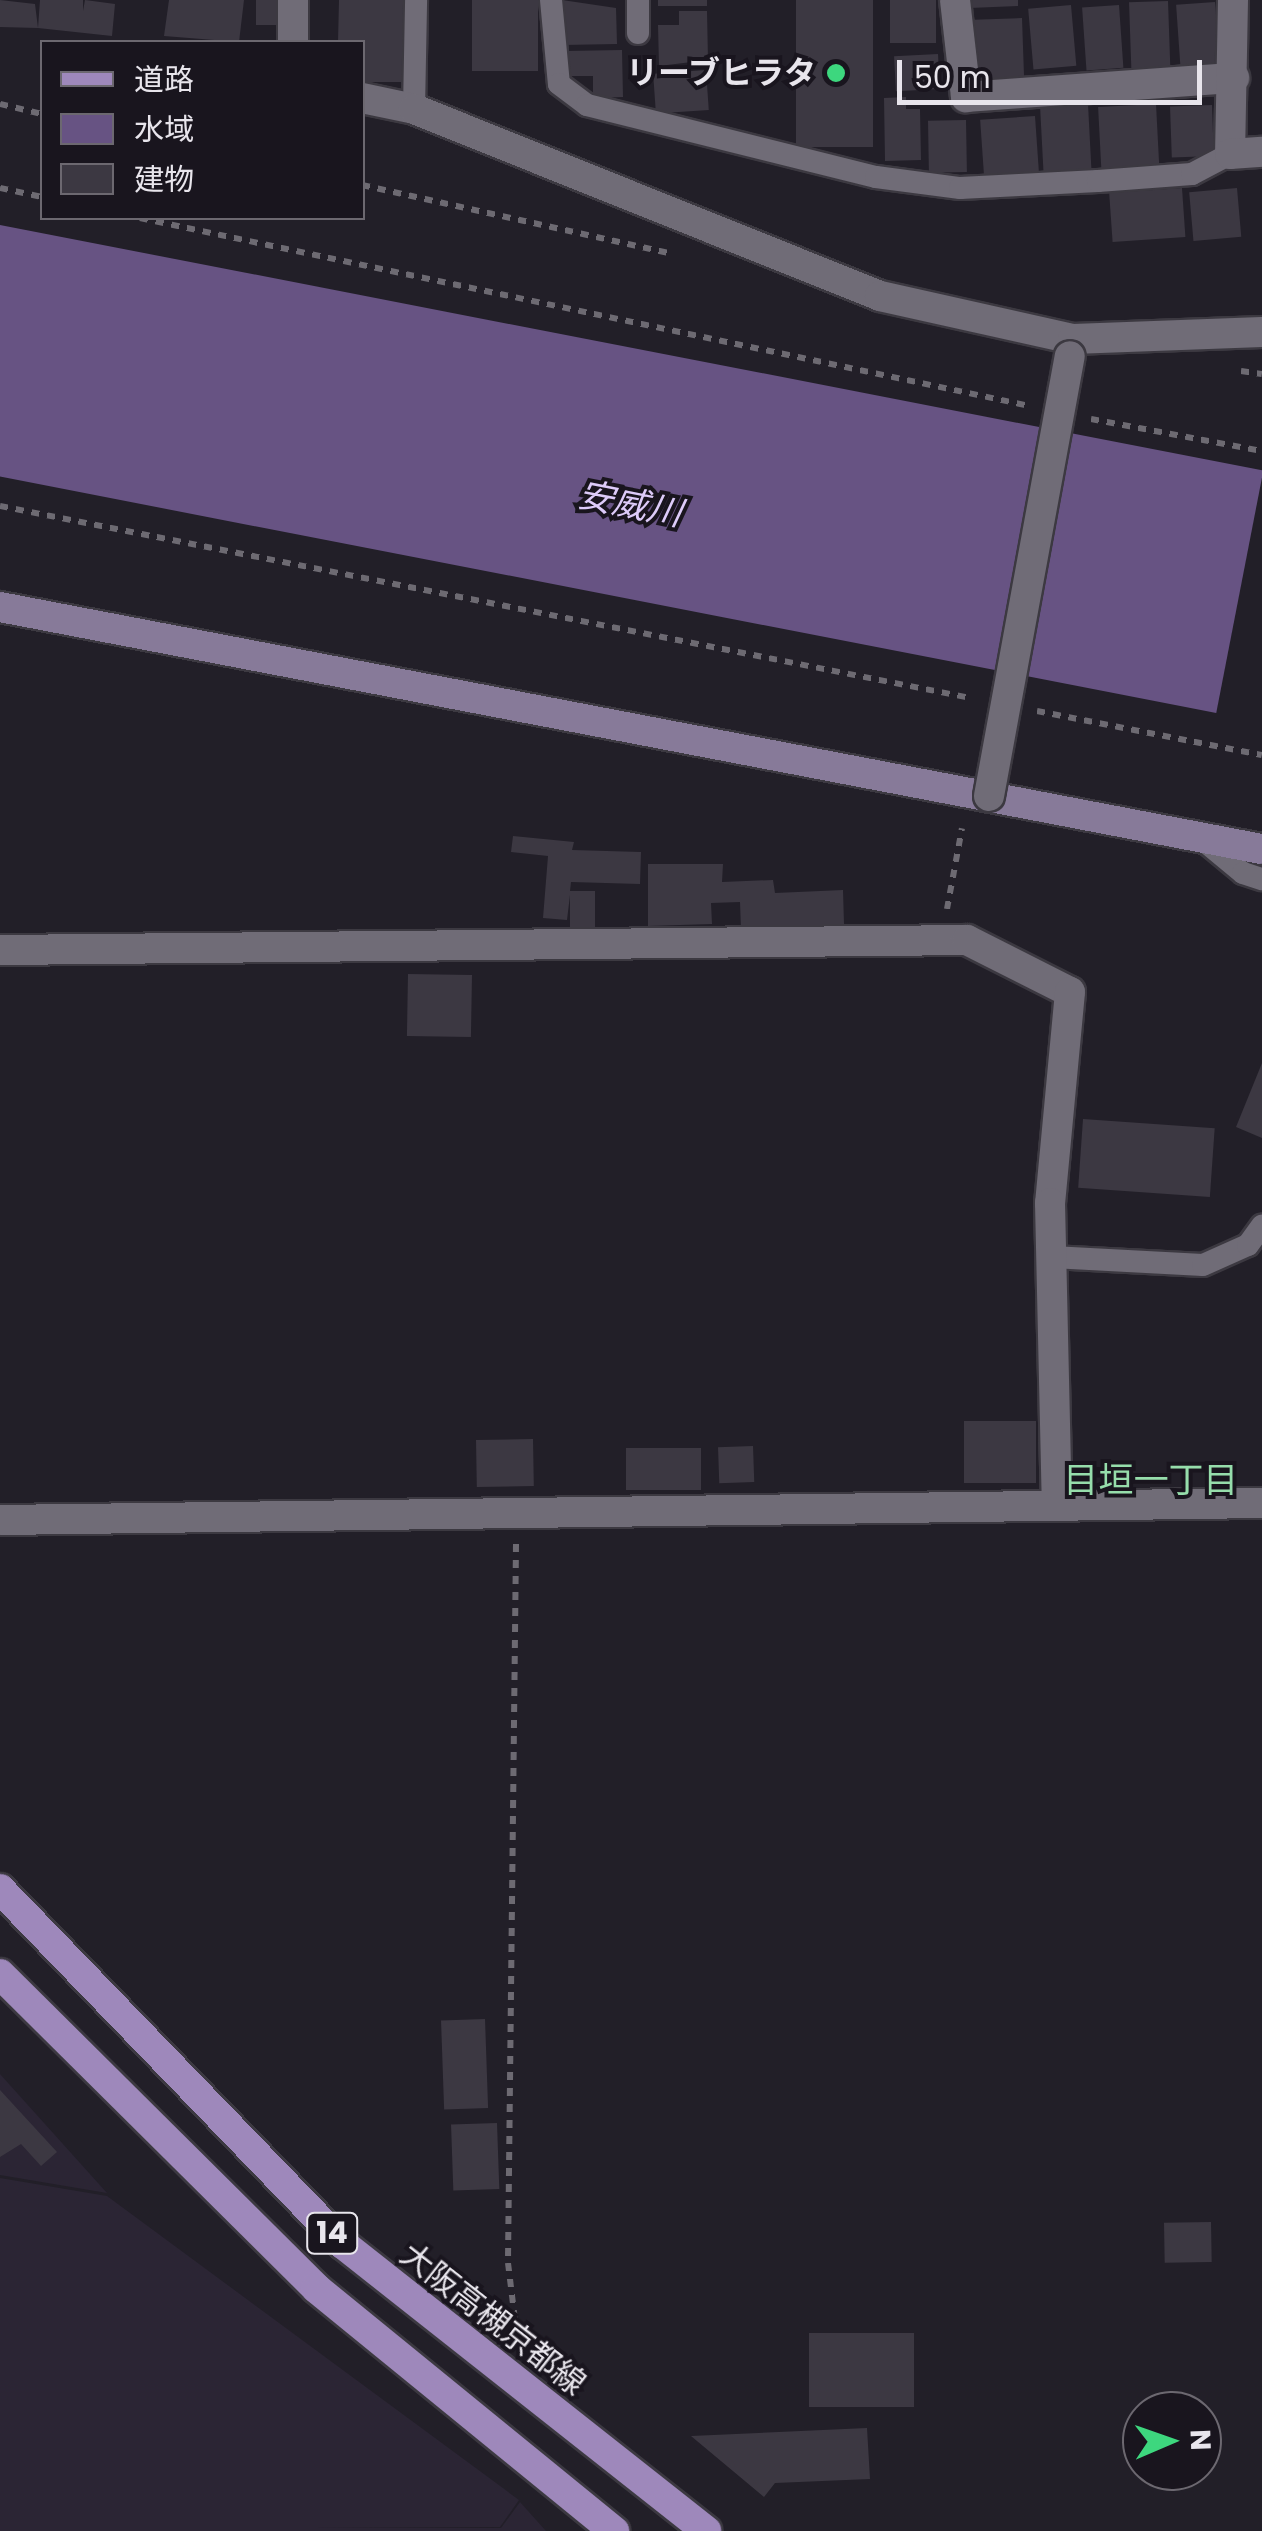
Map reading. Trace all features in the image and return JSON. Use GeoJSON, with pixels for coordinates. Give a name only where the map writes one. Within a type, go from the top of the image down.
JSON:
{"type":"FeatureCollection","features":[{"type":"Feature","properties":{"kind":"main road","name":"大阪高槻京都線"},"geometry":{"type":"LineString","coordinates":[[0,1890],[342,2244],[706,2531]]}},
{"type":"Feature","properties":{"kind":"main road","name":"14"},"geometry":{"type":"LineString","coordinates":[[0,1974],[316,2288],[614,2531]]}},
{"type":"Feature","properties":{"kind":"street"},"geometry":{"type":"LineString","coordinates":[[293,0],[293,40]]}},
{"type":"Feature","properties":{"kind":"street"},"geometry":{"type":"LineString","coordinates":[[955,0],[966,97],[1234,78]]}},
{"type":"Feature","properties":{"kind":"street"},"geometry":{"type":"LineString","coordinates":[[1233,0],[1230,154],[1262,152]]}},
{"type":"Feature","properties":{"kind":"street"},"geometry":{"type":"LineString","coordinates":[[365,99],[414,109],[880,296],[1072,348],[1262,332]]}},
{"type":"Feature","properties":{"kind":"street"},"geometry":{"type":"LineString","coordinates":[[979,794],[1072,348]]}},
{"type":"Feature","properties":{"kind":"street"},"geometry":{"type":"LineString","coordinates":[[0,607],[1262,849]]}},
{"type":"Feature","properties":{"kind":"street"},"geometry":{"type":"LineString","coordinates":[[0,950],[967,940],[1070,992],[1052,1257],[1057,1505]]}},
{"type":"Feature","properties":{"kind":"street"},"geometry":{"type":"LineString","coordinates":[[0,1520],[1262,1503]]}},
{"type":"Feature","properties":{"kind":"lane"},"geometry":{"type":"LineString","coordinates":[[414,109],[416,0]]}},
{"type":"Feature","properties":{"kind":"lane"},"geometry":{"type":"LineString","coordinates":[[550,0],[559,84],[587,105],[876,177],[960,188],[1098,182],[1192,174],[1230,154]]}},
{"type":"Feature","properties":{"kind":"lane"},"geometry":{"type":"LineString","coordinates":[[638,0],[638,33]]}},
{"type":"Feature","properties":{"kind":"lane"},"geometry":{"type":"LineString","coordinates":[[1199,836],[1243,873],[1262,879]]}},
{"type":"Feature","properties":{"kind":"lane"},"geometry":{"type":"LineString","coordinates":[[1052,1257],[1203,1265],[1248,1245],[1262,1226]]}},
{"type":"Feature","properties":{"kind":"path"},"geometry":{"type":"LineString","coordinates":[[0,104],[40,114]]}},
{"type":"Feature","properties":{"kind":"path"},"geometry":{"type":"LineString","coordinates":[[365,186],[683,256]]}},
{"type":"Feature","properties":{"kind":"path"},"geometry":{"type":"LineString","coordinates":[[0,188],[40,197]]}},
{"type":"Feature","properties":{"kind":"path"},"geometry":{"type":"LineString","coordinates":[[149,220],[1044,409]]}},
{"type":"Feature","properties":{"kind":"path"},"geometry":{"type":"LineString","coordinates":[[1083,417],[1262,451]]}},
{"type":"Feature","properties":{"kind":"path"},"geometry":{"type":"LineString","coordinates":[[0,506],[979,700]]}},
{"type":"Feature","properties":{"kind":"path"},"geometry":{"type":"LineString","coordinates":[[1016,707],[1262,755]]}},
{"type":"Feature","properties":{"kind":"path"},"geometry":{"type":"LineString","coordinates":[[942,940],[979,794]]}},
{"type":"Feature","properties":{"kind":"path"},"geometry":{"type":"LineString","coordinates":[[516,1512],[508,2263],[523,2388]]}},
{"type":"Feature","properties":{"kind":"shaded area"},"geometry":{"type":"Polygon","coordinates":[[[0,2074],[107,2193],[0,2175],[0,2074]]]}},
{"type":"Feature","properties":{"kind":"shaded area"},"geometry":{"type":"Polygon","coordinates":[[[0,2178],[107,2196],[519,2500],[500,2527],[312,2528],[501,2528],[520,2502],[546,2531],[0,2531],[0,2178]]]}},
{"type":"Feature","properties":{"kind":"water","name":"安威川"},"geometry":{"type":"Polygon","coordinates":[[[0,225],[1262,470],[1216,713],[0,477],[0,225]]]}},
{"type":"Feature","properties":{"kind":"building"},"geometry":{"type":"Polygon","coordinates":[[[0,0],[35,4],[38,28],[0,27],[0,0]]]}},
{"type":"Feature","properties":{"kind":"building"},"geometry":{"type":"Polygon","coordinates":[[[40,0],[83,0],[83,11],[85,0],[115,4],[112,36],[38,28],[40,0]]]}},
{"type":"Feature","properties":{"kind":"building"},"geometry":{"type":"Polygon","coordinates":[[[169,0],[244,0],[239,40],[164,36],[169,0]]]}},
{"type":"Feature","properties":{"kind":"building"},"geometry":{"type":"Polygon","coordinates":[[[256,0],[286,0],[286,25],[256,25],[256,0]]]}},
{"type":"Feature","properties":{"kind":"building"},"geometry":{"type":"Polygon","coordinates":[[[339,0],[406,0],[404,82],[365,82],[365,40],[338,40],[339,0]]]}},
{"type":"Feature","properties":{"kind":"building"},"geometry":{"type":"Polygon","coordinates":[[[472,0],[538,0],[538,71],[472,71],[472,0]]]}},
{"type":"Feature","properties":{"kind":"building"},"geometry":{"type":"Polygon","coordinates":[[[562,0],[616,8],[617,44],[563,45],[562,0]]]}},
{"type":"Feature","properties":{"kind":"building"},"geometry":{"type":"Polygon","coordinates":[[[658,0],[707,0],[707,6],[658,6],[658,0]]]}},
{"type":"Feature","properties":{"kind":"building","name":"リーブヒラタ"},"geometry":{"type":"Polygon","coordinates":[[[796,0],[873,0],[873,147],[796,147],[796,0]]]}},
{"type":"Feature","properties":{"kind":"building"},"geometry":{"type":"Polygon","coordinates":[[[890,0],[936,0],[936,43],[890,43],[890,0]]]}},
{"type":"Feature","properties":{"kind":"building"},"geometry":{"type":"Polygon","coordinates":[[[969,0],[1018,0],[1018,6],[970,8],[969,0]]]}},
{"type":"Feature","properties":{"kind":"building"},"geometry":{"type":"Polygon","coordinates":[[[1168,1],[1170,72],[1132,73],[1129,2],[1168,1]]]}},
{"type":"Feature","properties":{"kind":"building"},"geometry":{"type":"Polygon","coordinates":[[[1215,2],[1219,65],[1180,68],[1176,5],[1215,2]]]}},
{"type":"Feature","properties":{"kind":"building"},"geometry":{"type":"Polygon","coordinates":[[[1071,5],[1076,66],[1033,70],[1028,9],[1071,5]]]}},
{"type":"Feature","properties":{"kind":"building"},"geometry":{"type":"Polygon","coordinates":[[[1119,5],[1123,68],[1086,70],[1082,8],[1119,5]]]}},
{"type":"Feature","properties":{"kind":"building"},"geometry":{"type":"Polygon","coordinates":[[[679,11],[707,11],[708,60],[659,66],[658,25],[679,25],[679,11]]]}},
{"type":"Feature","properties":{"kind":"building"},"geometry":{"type":"Polygon","coordinates":[[[1022,18],[1024,88],[976,90],[974,20],[1022,18]]]}},
{"type":"Feature","properties":{"kind":"building"},"geometry":{"type":"Polygon","coordinates":[[[622,50],[623,97],[593,98],[593,76],[566,76],[566,51],[622,50]]]}},
{"type":"Feature","properties":{"kind":"building"},"geometry":{"type":"Polygon","coordinates":[[[938,54],[940,89],[896,91],[894,56],[938,54]]]}},
{"type":"Feature","properties":{"kind":"building"},"geometry":{"type":"Polygon","coordinates":[[[706,70],[709,110],[656,114],[653,74],[706,70]]]}},
{"type":"Feature","properties":{"kind":"building"},"geometry":{"type":"Polygon","coordinates":[[[906,97],[906,109],[920,109],[921,160],[885,161],[884,98],[906,97]]]}},
{"type":"Feature","properties":{"kind":"building"},"geometry":{"type":"Polygon","coordinates":[[[1088,104],[1091,170],[1044,172],[1040,107],[1088,104]]]}},
{"type":"Feature","properties":{"kind":"building"},"geometry":{"type":"Polygon","coordinates":[[[1156,104],[1159,165],[1101,168],[1098,107],[1156,104]]]}},
{"type":"Feature","properties":{"kind":"building"},"geometry":{"type":"Polygon","coordinates":[[[1212,105],[1214,156],[1172,157],[1170,106],[1212,105]]]}},
{"type":"Feature","properties":{"kind":"building"},"geometry":{"type":"Polygon","coordinates":[[[1035,116],[1039,176],[984,180],[980,120],[1035,116]]]}},
{"type":"Feature","properties":{"kind":"building"},"geometry":{"type":"Polygon","coordinates":[[[966,120],[967,172],[929,173],[928,121],[966,120]]]}},
{"type":"Feature","properties":{"kind":"building"},"geometry":{"type":"Polygon","coordinates":[[[1182,188],[1185,237],[1113,242],[1109,193],[1182,188]]]}},
{"type":"Feature","properties":{"kind":"building"},"geometry":{"type":"Polygon","coordinates":[[[1237,188],[1241,237],[1193,241],[1189,192],[1237,188]]]}},
{"type":"Feature","properties":{"kind":"building"},"geometry":{"type":"Polygon","coordinates":[[[513,836],[574,842],[572,850],[641,852],[640,884],[571,882],[570,891],[595,891],[595,927],[570,927],[570,895],[567,920],[543,918],[548,856],[511,852],[513,836]]]}},
{"type":"Feature","properties":{"kind":"building"},"geometry":{"type":"Polygon","coordinates":[[[648,864],[723,864],[722,882],[773,880],[775,893],[843,890],[844,924],[741,930],[740,902],[711,903],[712,924],[648,926],[648,864]]]}},
{"type":"Feature","properties":{"kind":"building"},"geometry":{"type":"Polygon","coordinates":[[[408,974],[472,975],[471,1037],[407,1036],[408,974]]]}},
{"type":"Feature","properties":{"kind":"building"},"geometry":{"type":"Polygon","coordinates":[[[1262,1063],[1262,1138],[1236,1127],[1262,1063]]]}},
{"type":"Feature","properties":{"kind":"building"},"geometry":{"type":"Polygon","coordinates":[[[1083,1119],[1215,1128],[1210,1197],[1078,1188],[1083,1119]]]}},
{"type":"Feature","properties":{"kind":"building"},"geometry":{"type":"Polygon","coordinates":[[[964,1421],[1036,1421],[1036,1483],[964,1483],[964,1421]]]}},
{"type":"Feature","properties":{"kind":"building"},"geometry":{"type":"Polygon","coordinates":[[[533,1439],[534,1486],[477,1487],[476,1440],[533,1439]]]}},
{"type":"Feature","properties":{"kind":"building"},"geometry":{"type":"Polygon","coordinates":[[[753,1446],[754,1482],[719,1483],[718,1447],[753,1446]]]}},
{"type":"Feature","properties":{"kind":"building"},"geometry":{"type":"Polygon","coordinates":[[[626,1448],[701,1448],[701,1490],[626,1490],[626,1448]]]}},
{"type":"Feature","properties":{"kind":"building"},"geometry":{"type":"Polygon","coordinates":[[[485,2019],[488,2108],[444,2109],[441,2021],[485,2019]]]}},
{"type":"Feature","properties":{"kind":"building"},"geometry":{"type":"Polygon","coordinates":[[[0,2090],[57,2152],[41,2166],[21,2144],[0,2157],[0,2090]]]}},
{"type":"Feature","properties":{"kind":"building"},"geometry":{"type":"Polygon","coordinates":[[[497,2123],[499,2189],[453,2191],[451,2125],[497,2123]]]}},
{"type":"Feature","properties":{"kind":"building"},"geometry":{"type":"Polygon","coordinates":[[[1211,2222],[1212,2262],[1165,2263],[1164,2223],[1211,2222]]]}},
{"type":"Feature","properties":{"kind":"building"},"geometry":{"type":"Polygon","coordinates":[[[809,2333],[914,2333],[914,2407],[809,2407],[809,2333]]]}},
{"type":"Feature","properties":{"kind":"building"},"geometry":{"type":"Polygon","coordinates":[[[867,2428],[870,2479],[775,2483],[764,2497],[691,2436],[867,2428]]]}},
{"type":"Feature","properties":{"kind":"place","name":"リーブヒラタ"},"geometry":{"type":"Point","coordinates":[836,73]}},
{"type":"Feature","properties":{"kind":"district","name":"目垣一丁目"},"geometry":{"type":"Point","coordinates":[1151,1480]}}]}
